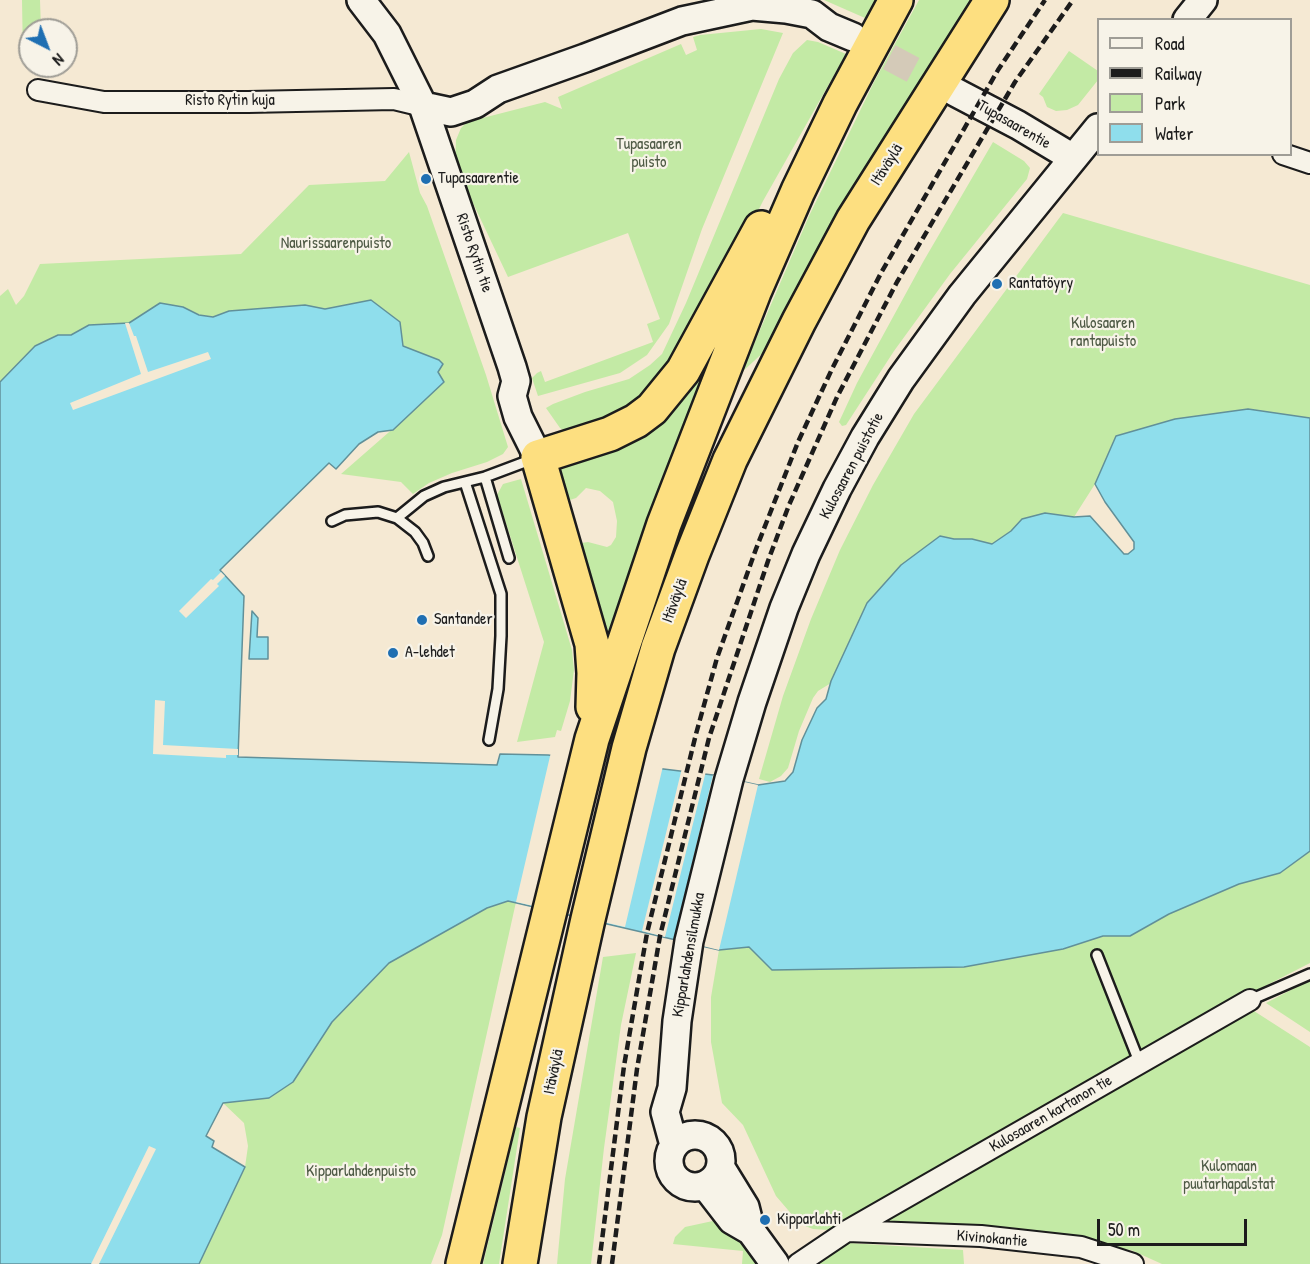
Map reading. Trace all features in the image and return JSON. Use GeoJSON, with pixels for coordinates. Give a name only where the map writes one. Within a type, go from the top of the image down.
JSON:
{"type":"FeatureCollection","features":[{"type":"Feature","properties":{"kind":"highway"},"geometry":{"type":"LineString","coordinates":[[463,1264],[592,739],[664,524],[754,292],[798,191],[840,104],[896,0]]}},
{"type":"Feature","properties":{"kind":"highway","name":"Itäväylä"},"geometry":{"type":"LineString","coordinates":[[520,1264],[544,1117],[629,748],[658,648],[692,555],[730,460],[799,321],[853,220],[992,0]]}},
{"type":"Feature","properties":{"kind":"highway"},"geometry":{"type":"LineString","coordinates":[[592,739],[594,673],[592,644],[538,457],[590,442],[636,421],[652,409],[674,384],[707,330],[811,136],[840,104]]}},
{"type":"Feature","properties":{"kind":"highway"},"geometry":{"type":"LineString","coordinates":[[540,1264],[544,1117]]}},
{"type":"Feature","properties":{"kind":"highway"},"geometry":{"type":"LineString","coordinates":[[456,1264],[472,1228]]}},
{"type":"Feature","properties":{"kind":"main road","name":"Risto Rytin tie"},"geometry":{"type":"LineString","coordinates":[[361,0],[387,34],[423,106],[516,381],[512,396],[515,407],[538,457]]}},
{"type":"Feature","properties":{"kind":"main road"},"geometry":{"type":"LineString","coordinates":[[1189,18],[1203,0]]}},
{"type":"Feature","properties":{"kind":"main road"},"geometry":{"type":"LineString","coordinates":[[423,106],[451,112],[475,104],[498,89],[715,7],[749,20],[841,32]]}},
{"type":"Feature","properties":{"kind":"main road","name":"Tupasaarentie"},"geometry":{"type":"LineString","coordinates":[[955,92],[1018,125],[1073,158]]}},
{"type":"Feature","properties":{"kind":"main road","name":"Kulosaaren puistotie"},"geometry":{"type":"LineString","coordinates":[[708,858],[752,702],[784,608],[837,489],[865,437],[902,379],[962,295],[1097,129]]}},
{"type":"Feature","properties":{"kind":"main road","name":"Kipparlahdensilmukka"},"geometry":{"type":"LineString","coordinates":[[685,1140],[672,1088],[677,1021],[689,941],[708,858]]}},
{"type":"Feature","properties":{"kind":"main road"},"geometry":{"type":"LineString","coordinates":[[708,1138],[717,1145],[722,1156],[713,1177],[694,1187],[683,1184],[674,1177],[669,1156],[685,1140],[708,1138]]}},
{"type":"Feature","properties":{"kind":"main road"},"geometry":{"type":"LineString","coordinates":[[713,1177],[745,1207],[751,1231],[775,1264]]}},
{"type":"Feature","properties":{"kind":"street","name":"Risto Rytin kuja"},"geometry":{"type":"LineString","coordinates":[[38,90],[104,102],[394,99],[423,106]]}},
{"type":"Feature","properties":{"kind":"street"},"geometry":{"type":"LineString","coordinates":[[1289,156],[1310,163]]}},
{"type":"Feature","properties":{"kind":"street","name":"Kulosaaren kartanon tie"},"geometry":{"type":"LineString","coordinates":[[798,1264],[848,1231],[1250,1000]]}},
{"type":"Feature","properties":{"kind":"street","name":"Kivinokantie"},"geometry":{"type":"LineString","coordinates":[[848,1231],[981,1236],[1081,1248],[1133,1264]]}},
{"type":"Feature","properties":{"kind":"lane"},"geometry":{"type":"LineString","coordinates":[[397,518],[424,496],[444,487],[485,477],[538,457]]}},
{"type":"Feature","properties":{"kind":"lane"},"geometry":{"type":"LineString","coordinates":[[485,477],[509,558]]}},
{"type":"Feature","properties":{"kind":"lane"},"geometry":{"type":"LineString","coordinates":[[465,482],[501,594],[498,688],[489,740]]}},
{"type":"Feature","properties":{"kind":"lane"},"geometry":{"type":"LineString","coordinates":[[332,521],[345,515],[378,512],[397,518],[415,532],[428,556]]}},
{"type":"Feature","properties":{"kind":"lane"},"geometry":{"type":"LineString","coordinates":[[1097,955],[1140,1064]]}},
{"type":"Feature","properties":{"kind":"lane","name":"Kulosaaren kartanon tie"},"geometry":{"type":"LineString","coordinates":[[1250,1000],[1310,974]]}},
{"type":"Feature","properties":{"kind":"green space"},"geometry":{"type":"Polygon","coordinates":[[[22,0],[40,0],[41,18],[22,18],[22,0]]]}},
{"type":"Feature","properties":{"kind":"green space"},"geometry":{"type":"Polygon","coordinates":[[[824,0],[876,0],[865,18],[824,0]]]}},
{"type":"Feature","properties":{"kind":"green space"},"geometry":{"type":"Polygon","coordinates":[[[919,0],[972,0],[867,164],[818,250],[766,350],[742,372],[809,216],[874,82],[919,0]]]}},
{"type":"Feature","properties":{"kind":"green space","name":"Tupasaaren puisto"},"geometry":{"type":"Polygon","coordinates":[[[761,29],[783,33],[702,229],[669,324],[647,355],[620,373],[538,396],[532,378],[537,373],[541,371],[545,382],[653,342],[647,324],[660,319],[628,233],[508,277],[455,165],[456,140],[461,128],[467,122],[545,102],[562,109],[558,97],[681,44],[686,55],[697,50],[693,37],[761,29]]]}},
{"type":"Feature","properties":{"kind":"green space"},"geometry":{"type":"Polygon","coordinates":[[[807,40],[818,42],[846,54],[763,201],[716,295],[642,406],[568,433],[560,428],[546,408],[585,392],[629,379],[662,354],[686,303],[779,79],[793,53],[807,40]]]}},
{"type":"Feature","properties":{"kind":"green space"},"geometry":{"type":"Polygon","coordinates":[[[1069,51],[1097,70],[1097,81],[1078,105],[1067,110],[1056,111],[1047,107],[1043,97],[1039,94],[1069,51]]]}},
{"type":"Feature","properties":{"kind":"green space"},"geometry":{"type":"Polygon","coordinates":[[[993,142],[1024,161],[1030,168],[1027,179],[950,274],[894,351],[846,425],[842,426],[839,422],[857,383],[923,262],[993,142]]]}},
{"type":"Feature","properties":{"kind":"green space","name":"Naurissaarenpuisto"},"geometry":{"type":"Polygon","coordinates":[[[409,152],[420,193],[427,206],[486,375],[508,447],[503,454],[429,483],[413,494],[401,482],[341,474],[420,405],[229,311],[214,317],[200,315],[183,307],[160,303],[129,323],[89,325],[71,335],[58,335],[35,346],[0,382],[0,296],[8,289],[16,305],[24,296],[40,264],[241,254],[309,185],[385,181],[409,152]]]}},
{"type":"Feature","properties":{"kind":"green space","name":"Kulosaaren rantapuisto"},"geometry":{"type":"Polygon","coordinates":[[[1063,213],[1310,285],[1310,418],[1248,409],[1175,419],[1117,436],[1095,484],[1074,517],[1045,513],[1022,519],[1011,531],[992,544],[802,740],[817,708],[826,699],[831,683],[818,691],[799,731],[788,768],[781,776],[770,782],[759,779],[783,696],[811,619],[840,550],[873,485],[914,414],[1063,213]]]}},
{"type":"Feature","properties":{"kind":"green space"},"geometry":{"type":"Polygon","coordinates":[[[702,361],[710,367],[607,644],[575,544],[588,542],[607,547],[611,545],[616,537],[617,521],[613,502],[600,491],[586,488],[576,498],[564,502],[557,465],[702,361]]]}},
{"type":"Feature","properties":{"kind":"green space"},"geometry":{"type":"Polygon","coordinates":[[[521,479],[572,650],[574,670],[570,701],[561,731],[557,730],[555,737],[517,742],[544,642],[497,495],[503,484],[521,479]]]}},
{"type":"Feature","properties":{"kind":"green space"},"geometry":{"type":"Polygon","coordinates":[[[1276,842],[1297,861],[1310,851],[1310,963],[1238,1000],[847,1223],[828,1230],[813,1229],[800,1224],[776,1196],[743,1125],[722,1103],[711,1042],[711,997],[719,950],[749,947],[1063,949],[1103,936],[1130,936],[1276,842]]]}},
{"type":"Feature","properties":{"kind":"green space","name":"Kipparlahdenpuisto"},"geometry":{"type":"Polygon","coordinates":[[[509,901],[516,902],[442,1235],[431,1264],[199,1264],[245,1167],[248,1146],[244,1123],[223,1103],[248,1020],[487,908],[509,901]]]}},
{"type":"Feature","properties":{"kind":"green space"},"geometry":{"type":"Polygon","coordinates":[[[636,953],[621,1025],[591,1264],[557,1264],[565,1179],[603,957],[636,953]]]}},
{"type":"Feature","properties":{"kind":"green space"},"geometry":{"type":"Polygon","coordinates":[[[1310,980],[1310,1032],[1266,1003],[1310,980]]]}},
{"type":"Feature","properties":{"kind":"green space","name":"Kulomaan puutarhapalstat"},"geometry":{"type":"Polygon","coordinates":[[[1245,1011],[1254,1011],[1310,1047],[1310,1264],[1162,1264],[1131,1250],[974,1228],[869,1223],[1245,1011]]]}},
{"type":"Feature","properties":{"kind":"green space"},"geometry":{"type":"Polygon","coordinates":[[[516,1127],[520,1128],[499,1264],[483,1264],[516,1127]]]}},
{"type":"Feature","properties":{"kind":"green space"},"geometry":{"type":"Polygon","coordinates":[[[722,1219],[761,1264],[742,1264],[743,1251],[673,1244],[675,1237],[685,1227],[722,1219]]]}},
{"type":"Feature","properties":{"kind":"green space"},"geometry":{"type":"Polygon","coordinates":[[[848,1243],[963,1250],[964,1264],[818,1264],[833,1251],[848,1243]]]}},
{"type":"Feature","properties":{"kind":"water"},"geometry":{"type":"Polygon","coordinates":[[[371,300],[400,322],[403,346],[439,360],[443,364],[438,372],[444,382],[393,430],[378,432],[359,444],[336,469],[329,463],[220,570],[244,596],[238,757],[497,765],[500,754],[548,755],[713,775],[758,785],[785,781],[793,772],[802,740],[817,708],[826,699],[831,681],[867,603],[901,565],[940,536],[972,539],[992,544],[1011,531],[1022,519],[1045,513],[1074,517],[1090,516],[1124,554],[1128,554],[1134,549],[1134,542],[1095,484],[1116,436],[1175,419],[1248,409],[1310,418],[1310,851],[1280,873],[1239,884],[1169,914],[1130,936],[1103,936],[1063,949],[964,967],[772,970],[749,947],[719,950],[508,901],[487,908],[389,963],[332,1022],[293,1082],[269,1098],[223,1103],[206,1136],[214,1141],[212,1147],[245,1167],[199,1264],[0,1264],[0,382],[35,346],[58,335],[71,335],[89,325],[129,323],[160,303],[183,307],[199,315],[213,317],[229,311],[305,305],[325,309],[371,300]]]}},
{"type":"Feature","properties":{"kind":"water"},"geometry":{"type":"Polygon","coordinates":[[[252,611],[258,618],[257,637],[268,637],[268,659],[249,659],[252,611]]]}},
{"type":"Feature","properties":{"kind":"pier"},"geometry":{"type":"Polygon","coordinates":[[[125,323],[129,323],[136,336],[148,372],[208,352],[211,359],[73,410],[70,403],[141,374],[125,323]]]}},
{"type":"Feature","properties":{"kind":"pier"},"geometry":{"type":"Polygon","coordinates":[[[221,572],[225,576],[217,584],[219,586],[186,618],[179,611],[221,572]]]}},
{"type":"Feature","properties":{"kind":"pier"},"geometry":{"type":"Polygon","coordinates":[[[155,700],[165,701],[163,745],[238,749],[238,755],[226,755],[226,758],[153,754],[155,700]]]}},
{"type":"Feature","properties":{"kind":"pier"},"geometry":{"type":"Polygon","coordinates":[[[551,752],[663,766],[625,927],[516,902],[551,752]]]}},
{"type":"Feature","properties":{"kind":"pier"},"geometry":{"type":"Polygon","coordinates":[[[682,768],[706,771],[665,937],[642,931],[682,768]]]}},
{"type":"Feature","properties":{"kind":"pier"},"geometry":{"type":"Polygon","coordinates":[[[713,775],[758,785],[719,950],[674,939],[713,775]]]}},
{"type":"Feature","properties":{"kind":"pier"},"geometry":{"type":"Polygon","coordinates":[[[149,1146],[156,1149],[99,1264],[91,1264],[149,1146]]]}},
{"type":"Feature","properties":{"kind":"tunnel"},"geometry":{"type":"LineString","coordinates":[[853,38],[955,92]]}},
{"type":"Feature","properties":{"kind":"railway"},"geometry":{"type":"LineString","coordinates":[[599,1264],[624,1066],[647,933],[717,658],[798,442],[832,369],[881,273],[998,70],[1045,0]]}},
{"type":"Feature","properties":{"kind":"railway"},"geometry":{"type":"LineString","coordinates":[[612,1264],[637,1069],[660,936],[709,738],[768,561],[789,505],[837,397],[897,282],[1015,82],[1073,0]]}},
{"type":"Feature","properties":{"kind":"place","name":"Tupasaarentie"},"geometry":{"type":"Point","coordinates":[426,179]}},
{"type":"Feature","properties":{"kind":"place","name":"Rantatöyry"},"geometry":{"type":"Point","coordinates":[997,284]}},
{"type":"Feature","properties":{"kind":"place","name":"Santander"},"geometry":{"type":"Point","coordinates":[422,620]}},
{"type":"Feature","properties":{"kind":"place","name":"A-lehdet"},"geometry":{"type":"Point","coordinates":[393,653]}},
{"type":"Feature","properties":{"kind":"place","name":"Kipparlahti"},"geometry":{"type":"Point","coordinates":[765,1220]}}]}
